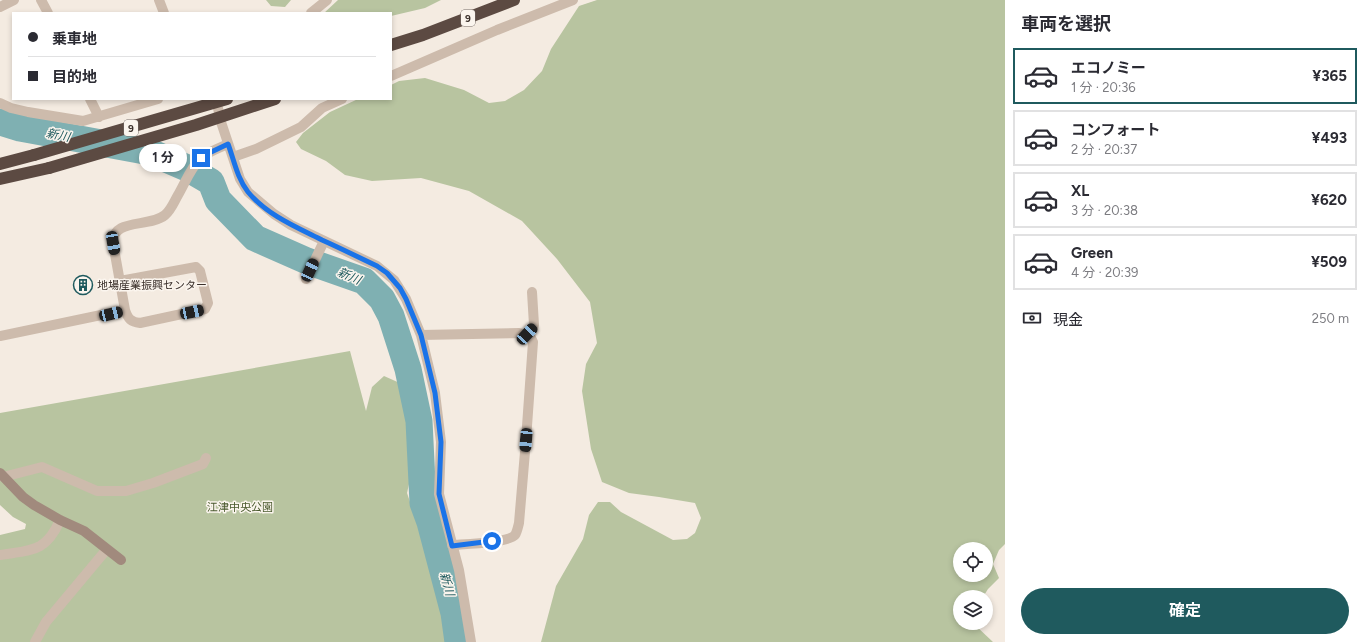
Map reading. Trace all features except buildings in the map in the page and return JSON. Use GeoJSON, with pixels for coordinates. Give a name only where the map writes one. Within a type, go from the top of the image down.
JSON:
{"type":"FeatureCollection","features":[{"type":"Feature","properties":{"kind":"highway","name":"9"},"geometry":{"type":"LineString","coordinates":[[392,46],[514,0]]}},
{"type":"Feature","properties":{"kind":"highway"},"geometry":{"type":"LineString","coordinates":[[392,53],[423,35]]}},
{"type":"Feature","properties":{"kind":"highway","name":"9"},"geometry":{"type":"LineString","coordinates":[[0,164],[224,100]]}},
{"type":"Feature","properties":{"kind":"highway"},"geometry":{"type":"LineString","coordinates":[[0,179],[50,168],[196,125],[272,100]]}},
{"type":"Feature","properties":{"kind":"street"},"geometry":{"type":"LineString","coordinates":[[0,7],[14,0]]}},
{"type":"Feature","properties":{"kind":"street"},"geometry":{"type":"LineString","coordinates":[[41,0],[47,12]]}},
{"type":"Feature","properties":{"kind":"street"},"geometry":{"type":"LineString","coordinates":[[159,0],[164,12]]}},
{"type":"Feature","properties":{"kind":"street"},"geometry":{"type":"LineString","coordinates":[[312,12],[327,0]]}},
{"type":"Feature","properties":{"kind":"street"},"geometry":{"type":"LineString","coordinates":[[392,76],[497,30],[573,0]]}},
{"type":"Feature","properties":{"kind":"street"},"geometry":{"type":"LineString","coordinates":[[90,100],[99,117]]}},
{"type":"Feature","properties":{"kind":"street"},"geometry":{"type":"LineString","coordinates":[[0,103],[11,108],[84,121],[155,100]]}},
{"type":"Feature","properties":{"kind":"street"},"geometry":{"type":"LineString","coordinates":[[216,100],[228,144],[240,179],[248,192],[274,214],[291,225],[377,266],[394,280],[406,299],[421,335],[435,393],[441,442],[439,494],[459,570],[471,642]]}},
{"type":"Feature","properties":{"kind":"street"},"geometry":{"type":"LineString","coordinates":[[233,157],[256,149],[301,127],[322,108],[340,100]]}},
{"type":"Feature","properties":{"kind":"street"},"geometry":{"type":"LineString","coordinates":[[120,281],[196,267],[200,271],[208,303],[205,309],[140,322],[134,322],[129,319],[125,310],[113,243],[114,232],[123,227],[151,222],[166,214],[196,163],[207,154],[228,144]]}},
{"type":"Feature","properties":{"kind":"street"},"geometry":{"type":"LineString","coordinates":[[308,275],[324,241]]}},
{"type":"Feature","properties":{"kind":"street"},"geometry":{"type":"LineString","coordinates":[[527,334],[534,325],[532,292]]}},
{"type":"Feature","properties":{"kind":"street"},"geometry":{"type":"LineString","coordinates":[[0,336],[125,310]]}},
{"type":"Feature","properties":{"kind":"street"},"geometry":{"type":"LineString","coordinates":[[421,335],[519,333],[527,334],[532,339],[533,344],[519,523],[517,531],[515,535],[505,540],[452,546]]}},
{"type":"Feature","properties":{"kind":"street"},"geometry":{"type":"LineString","coordinates":[[1,475],[42,467],[97,492],[126,491],[153,483],[203,464],[206,458]]}},
{"type":"Feature","properties":{"kind":"street"},"geometry":{"type":"LineString","coordinates":[[1,475],[23,497],[46,513],[84,531],[121,560]]}},
{"type":"Feature","properties":{"kind":"street"},"geometry":{"type":"LineString","coordinates":[[0,555],[32,550],[41,547],[56,530],[60,520]]}},
{"type":"Feature","properties":{"kind":"street"},"geometry":{"type":"LineString","coordinates":[[35,642],[46,622],[107,549]]}},
{"type":"Feature","properties":{"kind":"green space"},"geometry":{"type":"Polygon","coordinates":[[[266,0],[291,0],[285,7],[271,6],[266,0]]]}},
{"type":"Feature","properties":{"kind":"green space"},"geometry":{"type":"Polygon","coordinates":[[[338,0],[441,0],[425,8],[392,16],[392,12],[325,12],[338,0]]]}},
{"type":"Feature","properties":{"kind":"green space"},"geometry":{"type":"Polygon","coordinates":[[[597,0],[1005,0],[1005,544],[999,550],[993,564],[999,578],[987,590],[953,590],[953,630],[980,630],[993,642],[541,642],[556,586],[583,539],[589,515],[598,502],[610,502],[621,512],[673,540],[687,539],[695,533],[701,518],[695,503],[629,493],[602,482],[591,449],[582,391],[586,364],[597,343],[590,302],[557,259],[522,221],[469,191],[421,178],[372,181],[345,175],[326,161],[301,149],[296,142],[303,133],[330,112],[356,100],[392,100],[392,84],[399,81],[425,78],[464,90],[489,103],[505,101],[524,90],[542,71],[551,49],[579,6],[597,0]]]}},
{"type":"Feature","properties":{"kind":"green space","name":"江津中央公園"},"geometry":{"type":"Polygon","coordinates":[[[350,351],[366,411],[372,387],[384,376],[402,384],[411,406],[413,466],[407,493],[444,603],[452,642],[0,642],[0,535],[25,529],[26,524],[13,517],[0,505],[0,413],[350,351]]]}},
{"type":"Feature","properties":{"kind":"waterway","name":"新川"},"geometry":{"type":"LineString","coordinates":[[0,122],[20,128],[150,152],[187,168],[211,182],[218,200],[255,238],[307,261],[364,281],[382,299],[391,316],[408,369],[419,421],[423,503],[430,522],[454,613],[458,642]]}},
{"type":"Feature","properties":{"kind":"place","name":"地場産業振興センター"},"geometry":{"type":"Point","coordinates":[83,285]}},
{"type":"Feature","properties":{"kind":"route"},"geometry":{"type":"LineString","coordinates":[[201,158],[228,144],[240,179],[248,192],[259,202],[291,225],[377,266],[394,280],[406,299],[421,335],[435,393],[441,442],[439,494],[452,546],[492,541]]}}]}
